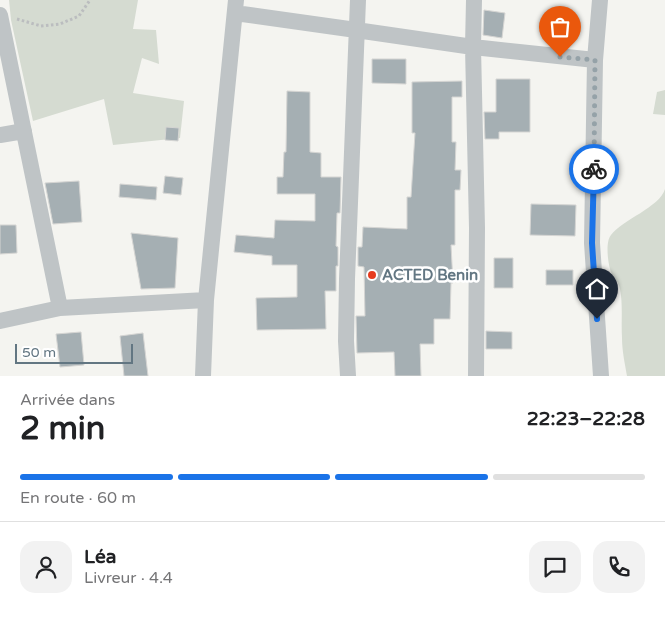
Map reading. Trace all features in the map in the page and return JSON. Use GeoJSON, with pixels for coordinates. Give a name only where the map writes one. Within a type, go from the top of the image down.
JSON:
{"type":"FeatureCollection","features":[{"type":"Feature","properties":{"kind":"street"},"geometry":{"type":"LineString","coordinates":[[348,376],[346,341],[347,296],[358,0]]}},
{"type":"Feature","properties":{"kind":"street"},"geometry":{"type":"LineString","coordinates":[[474,0],[477,228],[476,376]]}},
{"type":"Feature","properties":{"kind":"street"},"geometry":{"type":"LineString","coordinates":[[600,0],[595,60],[592,243],[601,376]]}},
{"type":"Feature","properties":{"kind":"street"},"geometry":{"type":"LineString","coordinates":[[203,376],[206,300],[235,6],[356,30],[474,47],[595,60]]}},
{"type":"Feature","properties":{"kind":"street"},"geometry":{"type":"LineString","coordinates":[[7,17],[24,131],[60,308]]}},
{"type":"Feature","properties":{"kind":"street"},"geometry":{"type":"LineString","coordinates":[[0,135],[24,131]]}},
{"type":"Feature","properties":{"kind":"street"},"geometry":{"type":"LineString","coordinates":[[0,320],[60,308],[206,300]]}},
{"type":"Feature","properties":{"kind":"path"},"geometry":{"type":"LineString","coordinates":[[7,17],[41,26],[60,24],[79,16],[90,0]]}},
{"type":"Feature","properties":{"kind":"shaded area"},"geometry":{"type":"Polygon","coordinates":[[[9,0],[138,0],[133,29],[156,30],[159,64],[142,58],[133,93],[184,101],[180,138],[113,145],[104,99],[33,121],[11,20],[9,0]]]}},
{"type":"Feature","properties":{"kind":"shaded area"},"geometry":{"type":"Polygon","coordinates":[[[665,90],[665,115],[653,114],[657,92],[665,90]]]}},
{"type":"Feature","properties":{"kind":"shaded area"},"geometry":{"type":"Polygon","coordinates":[[[665,189],[665,376],[627,376],[622,343],[621,295],[619,285],[610,268],[609,238],[616,229],[656,202],[662,196],[665,189]]]}},
{"type":"Feature","properties":{"kind":"building"},"geometry":{"type":"Polygon","coordinates":[[[484,10],[505,13],[502,38],[483,35],[484,10]]]}},
{"type":"Feature","properties":{"kind":"building"},"geometry":{"type":"Polygon","coordinates":[[[372,59],[406,59],[406,84],[372,83],[372,59]]]}},
{"type":"Feature","properties":{"kind":"building"},"geometry":{"type":"Polygon","coordinates":[[[496,79],[530,79],[530,132],[499,132],[499,139],[485,139],[484,112],[496,112],[496,79]]]}},
{"type":"Feature","properties":{"kind":"building"},"geometry":{"type":"Polygon","coordinates":[[[462,81],[462,97],[452,97],[452,142],[456,142],[455,170],[461,170],[460,190],[455,190],[455,245],[451,245],[453,283],[451,283],[450,319],[434,319],[434,344],[420,344],[421,376],[395,376],[394,352],[357,353],[356,316],[365,316],[364,267],[358,266],[358,247],[362,247],[363,227],[407,229],[407,197],[411,197],[415,133],[412,133],[412,82],[462,81]]]}},
{"type":"Feature","properties":{"kind":"building"},"geometry":{"type":"Polygon","coordinates":[[[287,91],[310,92],[310,152],[321,153],[321,177],[341,177],[340,213],[337,213],[336,246],[338,247],[338,266],[336,266],[336,291],[325,291],[326,329],[257,330],[256,298],[297,297],[297,265],[272,265],[272,256],[234,252],[236,235],[274,238],[275,220],[315,221],[315,194],[277,194],[277,177],[283,177],[284,152],[286,152],[287,91]]]}},
{"type":"Feature","properties":{"kind":"building"},"geometry":{"type":"Polygon","coordinates":[[[166,127],[179,128],[178,141],[165,140],[166,127]]]}},
{"type":"Feature","properties":{"kind":"building"},"geometry":{"type":"Polygon","coordinates":[[[165,176],[183,178],[181,195],[163,193],[165,176]]]}},
{"type":"Feature","properties":{"kind":"building"},"geometry":{"type":"Polygon","coordinates":[[[79,181],[82,222],[53,224],[45,183],[79,181]]]}},
{"type":"Feature","properties":{"kind":"building"},"geometry":{"type":"Polygon","coordinates":[[[120,184],[157,187],[156,200],[119,197],[120,184]]]}},
{"type":"Feature","properties":{"kind":"building"},"geometry":{"type":"Polygon","coordinates":[[[531,204],[576,205],[575,236],[530,235],[531,204]]]}},
{"type":"Feature","properties":{"kind":"building"},"geometry":{"type":"Polygon","coordinates":[[[0,225],[16,225],[17,253],[0,254],[0,225]]]}},
{"type":"Feature","properties":{"kind":"building"},"geometry":{"type":"Polygon","coordinates":[[[131,233],[178,238],[175,288],[141,289],[131,233]]]}},
{"type":"Feature","properties":{"kind":"building"},"geometry":{"type":"Polygon","coordinates":[[[494,258],[513,258],[513,288],[494,288],[494,258]]]}},
{"type":"Feature","properties":{"kind":"building"},"geometry":{"type":"Polygon","coordinates":[[[546,270],[573,270],[573,285],[546,285],[546,270]]]}},
{"type":"Feature","properties":{"kind":"building"},"geometry":{"type":"Polygon","coordinates":[[[486,331],[512,332],[512,349],[486,349],[486,331]]]}},
{"type":"Feature","properties":{"kind":"building"},"geometry":{"type":"Polygon","coordinates":[[[81,332],[84,365],[60,367],[56,334],[81,332]]]}},
{"type":"Feature","properties":{"kind":"building"},"geometry":{"type":"Polygon","coordinates":[[[143,333],[148,376],[124,376],[120,336],[143,333]]]}},
{"type":"Feature","properties":{"kind":"way so far"},"geometry":{"type":"LineString","coordinates":[[560,57],[595,60],[594,169]]}},
{"type":"Feature","properties":{"kind":"place","name":"ACTED Benin"},"geometry":{"type":"Point","coordinates":[372,275]}},
{"type":"Feature","properties":{"kind":"route"},"geometry":{"type":"LineString","coordinates":[[594,169],[592,243],[597,319]]}}]}
